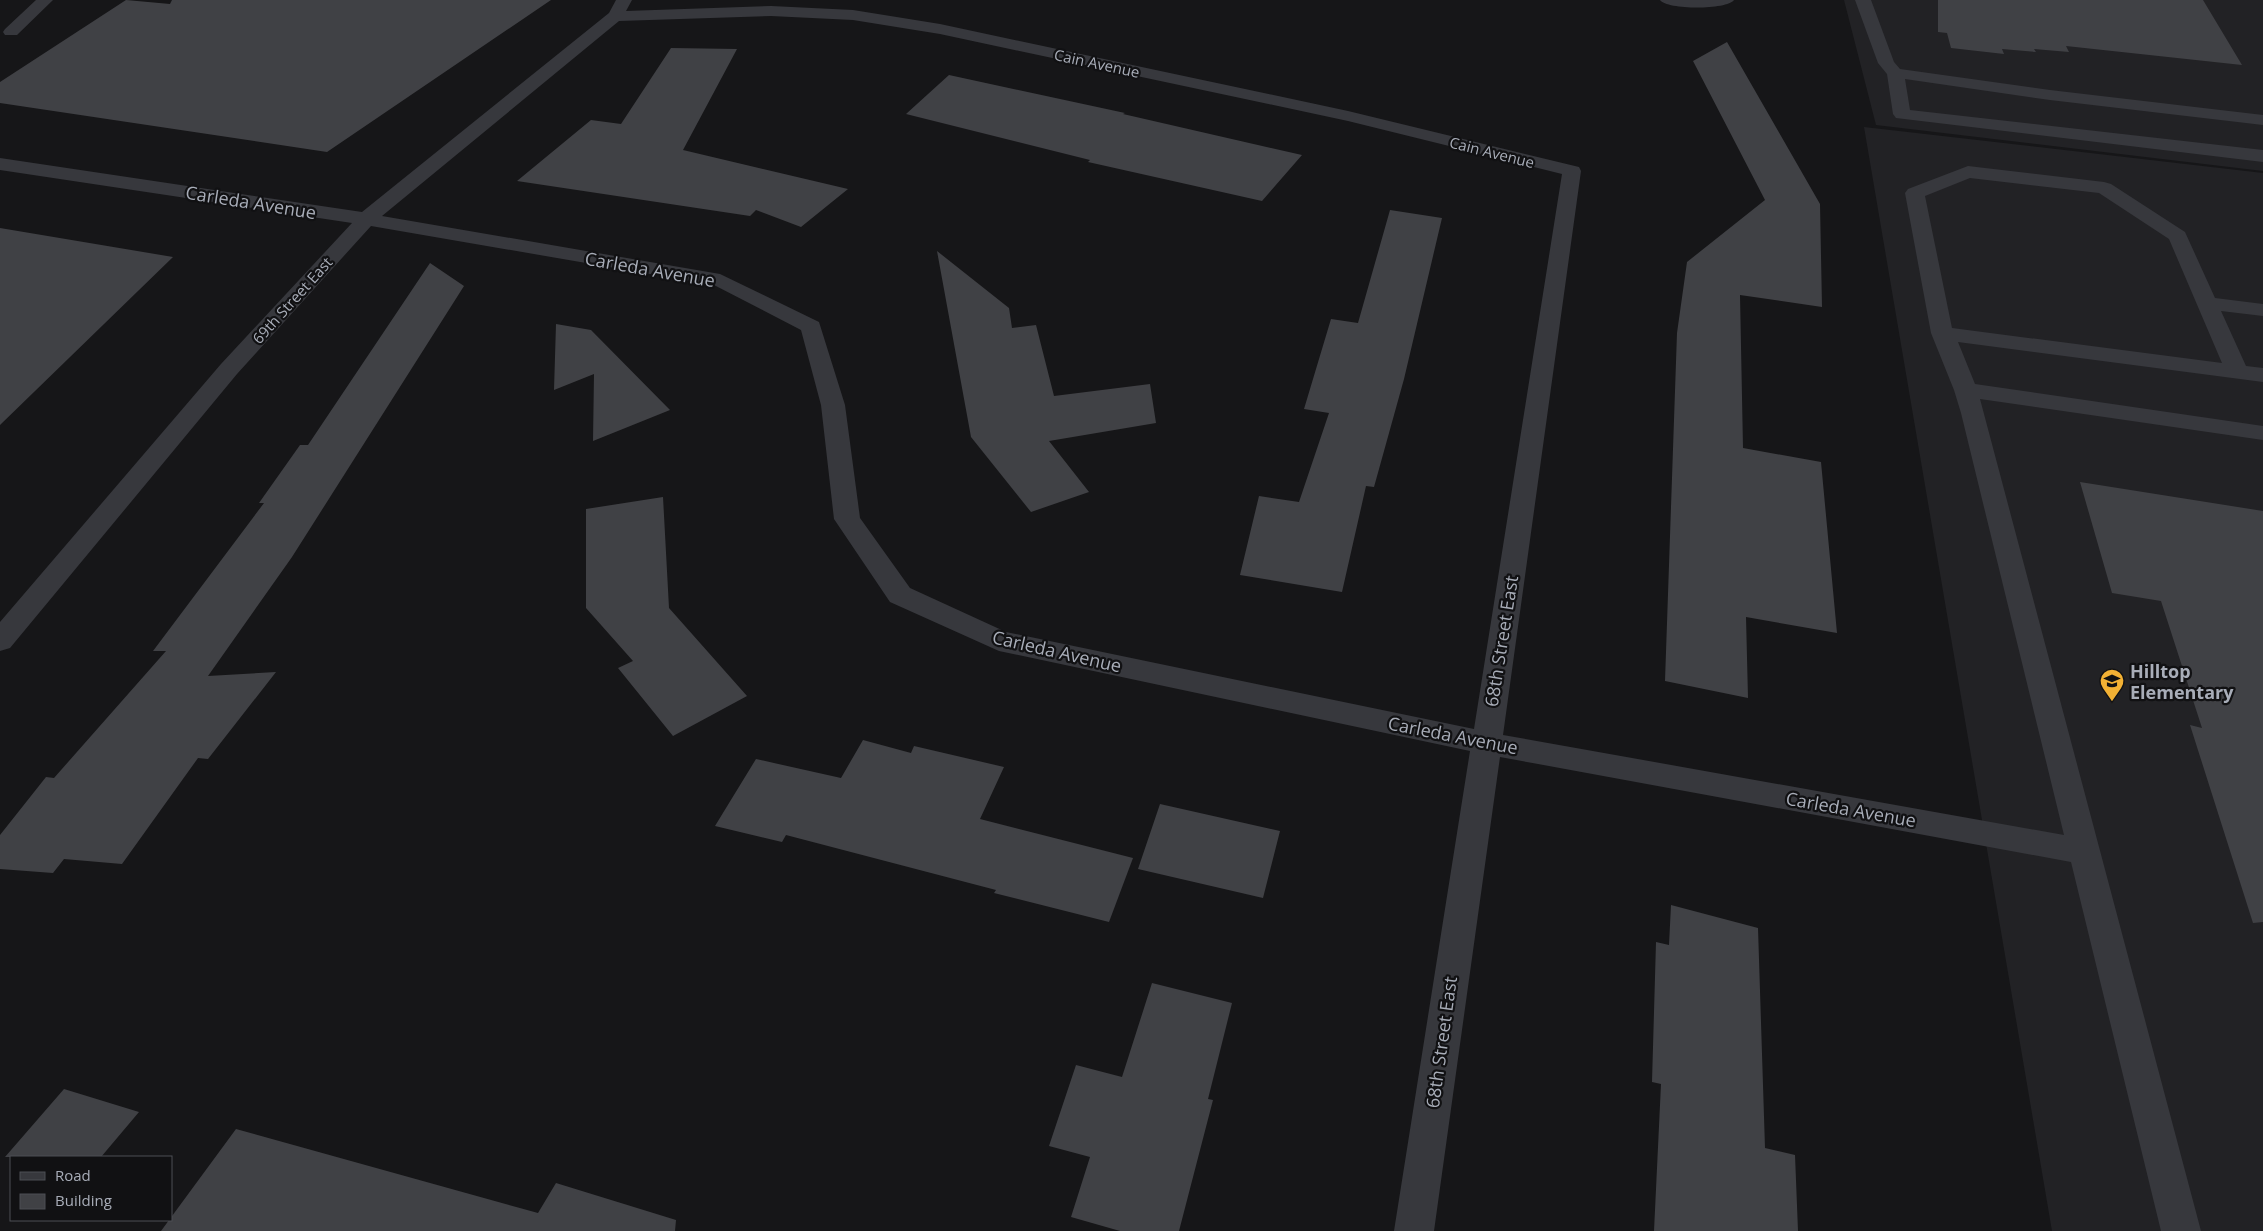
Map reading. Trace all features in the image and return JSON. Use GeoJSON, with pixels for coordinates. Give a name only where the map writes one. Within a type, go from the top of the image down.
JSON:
{"type":"FeatureCollection","features":[{"type":"Feature","properties":{"kind":"street"},"geometry":{"type":"LineString","coordinates":[[11,32],[45,0]]}},
{"type":"Feature","properties":{"kind":"street"},"geometry":{"type":"LineString","coordinates":[[1668,0],[1699,3],[1726,0]]}},
{"type":"Feature","properties":{"kind":"street"},"geometry":{"type":"LineString","coordinates":[[1863,0],[1886,63],[1895,73],[1902,114],[2263,156]]}},
{"type":"Feature","properties":{"kind":"street","name":"Cain Avenue"},"geometry":{"type":"LineString","coordinates":[[620,8],[771,11],[853,15],[950,32],[1348,116],[1572,171]]}},
{"type":"Feature","properties":{"kind":"street","name":"69th Street East"},"geometry":{"type":"LineString","coordinates":[[0,641],[229,369],[366,219],[620,8]]}},
{"type":"Feature","properties":{"kind":"street"},"geometry":{"type":"LineString","coordinates":[[1895,73],[2050,95],[2263,120]]}},
{"type":"Feature","properties":{"kind":"street","name":"Carleda Avenue"},"geometry":{"type":"LineString","coordinates":[[0,164],[366,219],[720,280],[811,327],[833,405],[847,519],[900,595],[999,641],[1485,743],[2086,852]]}},
{"type":"Feature","properties":{"kind":"street","name":"68th Street East"},"geometry":{"type":"LineString","coordinates":[[1414,1231],[1485,743],[1572,171]]}},
{"type":"Feature","properties":{"kind":"street"},"geometry":{"type":"LineString","coordinates":[[2181,1231],[2086,852],[1966,390],[1942,332],[1915,193],[1968,172],[2104,188],[2178,236],[2237,372]]}},
{"type":"Feature","properties":{"kind":"street"},"geometry":{"type":"LineString","coordinates":[[2207,302],[2263,310]]}},
{"type":"Feature","properties":{"kind":"street"},"geometry":{"type":"LineString","coordinates":[[1942,332],[2263,375]]}},
{"type":"Feature","properties":{"kind":"street"},"geometry":{"type":"LineString","coordinates":[[1966,390],[2263,433]]}},
{"type":"Feature","properties":{"kind":"shaded area"},"geometry":{"type":"Polygon","coordinates":[[[1844,0],[2263,0],[2263,171],[1876,125],[1844,0]]]}},
{"type":"Feature","properties":{"kind":"shaded area","name":"Hilltop Elementary"},"geometry":{"type":"Polygon","coordinates":[[[1864,127],[2263,173],[2263,1231],[2052,1231],[1864,127]]]}},
{"type":"Feature","properties":{"kind":"building"},"geometry":{"type":"Polygon","coordinates":[[[126,0],[170,4],[172,0],[551,0],[327,152],[0,103],[0,82],[126,0]]]}},
{"type":"Feature","properties":{"kind":"building"},"geometry":{"type":"Polygon","coordinates":[[[1938,0],[2203,0],[2242,65],[2066,46],[2069,52],[2002,49],[2004,54],[1951,48],[1947,33],[1938,32],[1938,0]]]}},
{"type":"Feature","properties":{"kind":"building"},"geometry":{"type":"Polygon","coordinates":[[[1727,42],[1820,204],[1822,307],[1740,295],[1743,448],[1821,462],[1837,633],[1746,617],[1748,698],[1665,681],[1677,333],[1687,262],[1765,200],[1693,61],[1727,42]]]}},
{"type":"Feature","properties":{"kind":"building"},"geometry":{"type":"Polygon","coordinates":[[[671,48],[737,49],[683,150],[848,189],[801,227],[756,210],[750,216],[517,181],[591,120],[621,124],[671,48]]]}},
{"type":"Feature","properties":{"kind":"building"},"geometry":{"type":"Polygon","coordinates":[[[949,75],[1125,113],[1123,114],[1302,155],[1262,201],[1088,162],[1090,160],[906,114],[949,75]]]}},
{"type":"Feature","properties":{"kind":"building"},"geometry":{"type":"Polygon","coordinates":[[[1390,210],[1442,218],[1404,379],[1374,487],[1366,486],[1342,592],[1240,575],[1259,496],[1299,502],[1329,413],[1304,409],[1331,319],[1358,323],[1390,210]]]}},
{"type":"Feature","properties":{"kind":"building"},"geometry":{"type":"Polygon","coordinates":[[[0,228],[173,257],[0,425],[0,228]]]}},
{"type":"Feature","properties":{"kind":"building"},"geometry":{"type":"Polygon","coordinates":[[[937,251],[1009,308],[1012,328],[1036,325],[1054,396],[1150,384],[1156,423],[1049,441],[1089,492],[1031,512],[971,437],[937,251]]]}},
{"type":"Feature","properties":{"kind":"building"},"geometry":{"type":"Polygon","coordinates":[[[430,263],[464,286],[292,557],[208,676],[276,672],[208,759],[198,758],[122,864],[64,859],[53,873],[0,869],[0,835],[46,777],[54,778],[166,651],[153,651],[264,503],[259,503],[300,445],[308,445],[430,263]]]}},
{"type":"Feature","properties":{"kind":"building"},"geometry":{"type":"Polygon","coordinates":[[[556,324],[591,330],[670,410],[593,441],[594,374],[554,390],[556,324]]]}},
{"type":"Feature","properties":{"kind":"building"},"geometry":{"type":"Polygon","coordinates":[[[2080,482],[2263,511],[2263,922],[2253,923],[2190,725],[2202,728],[2161,601],[2112,593],[2080,482]]]}},
{"type":"Feature","properties":{"kind":"building"},"geometry":{"type":"Polygon","coordinates":[[[663,497],[669,608],[747,696],[673,736],[618,668],[633,661],[586,608],[586,509],[663,497]]]}},
{"type":"Feature","properties":{"kind":"building"},"geometry":{"type":"Polygon","coordinates":[[[863,740],[911,753],[914,746],[1004,767],[980,819],[1133,858],[1109,922],[994,893],[996,890],[786,835],[782,842],[715,826],[756,759],[841,778],[863,740]]]}},
{"type":"Feature","properties":{"kind":"building"},"geometry":{"type":"Polygon","coordinates":[[[1160,804],[1280,831],[1263,898],[1138,869],[1160,804]]]}},
{"type":"Feature","properties":{"kind":"building"},"geometry":{"type":"Polygon","coordinates":[[[1671,905],[1758,928],[1765,1148],[1795,1155],[1798,1231],[1654,1231],[1661,1084],[1652,1082],[1656,942],[1669,945],[1671,905]]]}},
{"type":"Feature","properties":{"kind":"building"},"geometry":{"type":"Polygon","coordinates":[[[1152,983],[1232,1003],[1208,1099],[1213,1100],[1179,1231],[1120,1231],[1071,1217],[1090,1157],[1049,1146],[1076,1065],[1122,1077],[1152,983]]]}},
{"type":"Feature","properties":{"kind":"building"},"geometry":{"type":"Polygon","coordinates":[[[64,1089],[139,1112],[102,1156],[5,1157],[64,1089]]]}},
{"type":"Feature","properties":{"kind":"building"},"geometry":{"type":"Polygon","coordinates":[[[236,1129],[538,1213],[556,1183],[676,1220],[675,1231],[161,1231],[168,1221],[172,1221],[172,1216],[236,1129]]]}},
{"type":"Feature","properties":{"kind":"place","name":"Hilltop Elementary"},"geometry":{"type":"Point","coordinates":[2112,702]}}]}
